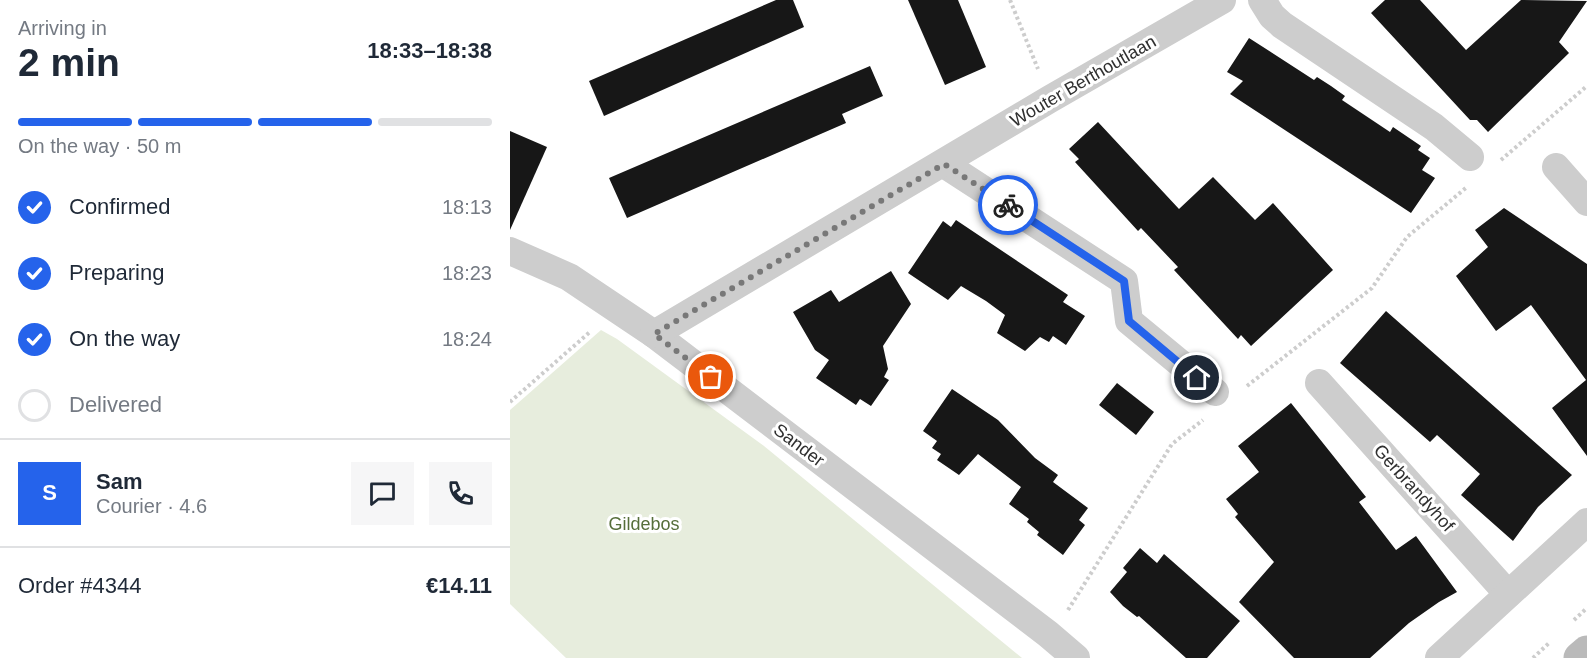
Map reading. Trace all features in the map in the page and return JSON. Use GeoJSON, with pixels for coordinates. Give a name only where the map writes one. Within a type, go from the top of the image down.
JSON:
{"type":"FeatureCollection","features":[{"type":"Feature","properties":{"kind":"main road"},"geometry":{"type":"LineString","coordinates":[[1580,658],[1587,652]]}},
{"type":"Feature","properties":{"kind":"street","name":"Wouter Berthoutlaan"},"geometry":{"type":"LineString","coordinates":[[654,334],[944,164],[1050,99],[1222,0]]}},
{"type":"Feature","properties":{"kind":"street"},"geometry":{"type":"LineString","coordinates":[[1262,0],[1272,16],[1282,25],[1434,127],[1480,168]]}},
{"type":"Feature","properties":{"kind":"street"},"geometry":{"type":"LineString","coordinates":[[944,164],[1124,281],[1129,321],[1211,404]]}},
{"type":"Feature","properties":{"kind":"street"},"geometry":{"type":"LineString","coordinates":[[1556,167],[1587,202]]}},
{"type":"Feature","properties":{"kind":"street","name":"Sander"},"geometry":{"type":"LineString","coordinates":[[510,251],[569,277],[654,334],[1048,634],[1076,658]]}},
{"type":"Feature","properties":{"kind":"street","name":"Gerbrandyhof"},"geometry":{"type":"LineString","coordinates":[[1319,383],[1508,594]]}},
{"type":"Feature","properties":{"kind":"street"},"geometry":{"type":"LineString","coordinates":[[1439,658],[1587,522]]}},
{"type":"Feature","properties":{"kind":"path"},"geometry":{"type":"LineString","coordinates":[[1010,0],[1050,99]]}},
{"type":"Feature","properties":{"kind":"path"},"geometry":{"type":"LineString","coordinates":[[1245,387],[1372,288],[1407,237],[1480,168],[1587,86]]}},
{"type":"Feature","properties":{"kind":"path"},"geometry":{"type":"LineString","coordinates":[[510,402],[616,309]]}},
{"type":"Feature","properties":{"kind":"path"},"geometry":{"type":"LineString","coordinates":[[1048,634],[1070,608],[1172,444],[1211,404]]}},
{"type":"Feature","properties":{"kind":"green space","name":"Gildebos"},"geometry":{"type":"Polygon","coordinates":[[[601,330],[617,339],[764,446],[1022,658],[566,658],[510,604],[510,410],[601,330]]]}},
{"type":"Feature","properties":{"kind":"building"},"geometry":{"type":"Polygon","coordinates":[[[776,0],[793,0],[804,27],[604,116],[589,81],[776,0]]]}},
{"type":"Feature","properties":{"kind":"building"},"geometry":{"type":"Polygon","coordinates":[[[908,0],[958,0],[986,67],[945,85],[908,0]]]}},
{"type":"Feature","properties":{"kind":"building"},"geometry":{"type":"Polygon","coordinates":[[[1385,0],[1420,0],[1466,50],[1521,0],[1587,1],[1559,42],[1569,53],[1488,132],[1477,120],[1470,120],[1371,13],[1385,0]]]}},
{"type":"Feature","properties":{"kind":"building"},"geometry":{"type":"Polygon","coordinates":[[[1249,38],[1314,80],[1317,77],[1331,86],[1345,96],[1342,100],[1390,132],[1393,127],[1421,146],[1418,150],[1430,158],[1422,170],[1435,178],[1411,213],[1230,94],[1243,81],[1227,72],[1249,38]]]}},
{"type":"Feature","properties":{"kind":"building"},"geometry":{"type":"Polygon","coordinates":[[[870,66],[883,96],[842,114],[846,123],[627,218],[609,178],[870,66]]]}},
{"type":"Feature","properties":{"kind":"building"},"geometry":{"type":"Polygon","coordinates":[[[1098,122],[1179,209],[1213,177],[1255,220],[1273,203],[1333,270],[1251,346],[1241,335],[1238,339],[1174,270],[1178,267],[1141,228],[1138,231],[1075,162],[1079,159],[1069,149],[1098,122]]]}},
{"type":"Feature","properties":{"kind":"building"},"geometry":{"type":"Polygon","coordinates":[[[510,131],[547,147],[510,230],[510,131]]]}},
{"type":"Feature","properties":{"kind":"building"},"geometry":{"type":"Polygon","coordinates":[[[1504,208],[1587,264],[1587,456],[1552,408],[1586,380],[1531,305],[1496,331],[1456,276],[1488,247],[1475,230],[1504,208]]]}},
{"type":"Feature","properties":{"kind":"building"},"geometry":{"type":"Polygon","coordinates":[[[956,220],[1068,295],[1063,302],[1085,316],[1066,345],[1053,336],[1049,342],[1040,337],[1025,351],[997,333],[1005,315],[986,301],[961,286],[948,300],[908,273],[943,221],[951,227],[956,220]]]}},
{"type":"Feature","properties":{"kind":"building"},"geometry":{"type":"Polygon","coordinates":[[[891,271],[911,304],[883,346],[888,369],[884,377],[889,380],[871,406],[860,399],[856,405],[816,378],[829,360],[815,350],[793,312],[831,290],[839,302],[891,271]]]}},
{"type":"Feature","properties":{"kind":"building"},"geometry":{"type":"Polygon","coordinates":[[[1386,311],[1572,475],[1538,507],[1513,541],[1461,495],[1480,474],[1437,435],[1430,442],[1340,363],[1386,311]]]}},
{"type":"Feature","properties":{"kind":"building"},"geometry":{"type":"Polygon","coordinates":[[[1117,383],[1154,412],[1136,435],[1099,405],[1117,383]]]}},
{"type":"Feature","properties":{"kind":"building"},"geometry":{"type":"Polygon","coordinates":[[[952,389],[998,420],[1035,458],[1058,475],[1053,482],[1088,508],[1079,520],[1085,525],[1063,555],[1037,535],[1039,532],[1027,522],[1029,519],[1009,504],[1021,487],[978,454],[959,475],[937,460],[941,454],[932,448],[937,441],[923,431],[952,389]]]}},
{"type":"Feature","properties":{"kind":"building"},"geometry":{"type":"Polygon","coordinates":[[[1291,403],[1366,497],[1359,502],[1396,550],[1416,536],[1457,592],[1409,623],[1370,658],[1294,658],[1239,602],[1274,562],[1235,517],[1238,514],[1226,499],[1259,472],[1238,446],[1291,403]]]}},
{"type":"Feature","properties":{"kind":"building"},"geometry":{"type":"Polygon","coordinates":[[[1140,548],[1157,563],[1164,554],[1240,621],[1207,658],[1186,658],[1139,616],[1137,617],[1123,606],[1110,592],[1127,572],[1123,568],[1140,548]]]}},
{"type":"Feature","properties":{"kind":"way so far"},"geometry":{"type":"LineString","coordinates":[[711,377],[654,334],[944,164],[1008,205]]}},
{"type":"Feature","properties":{"kind":"route"},"geometry":{"type":"LineString","coordinates":[[1008,205],[1124,281],[1129,321],[1197,378]]}}]}
